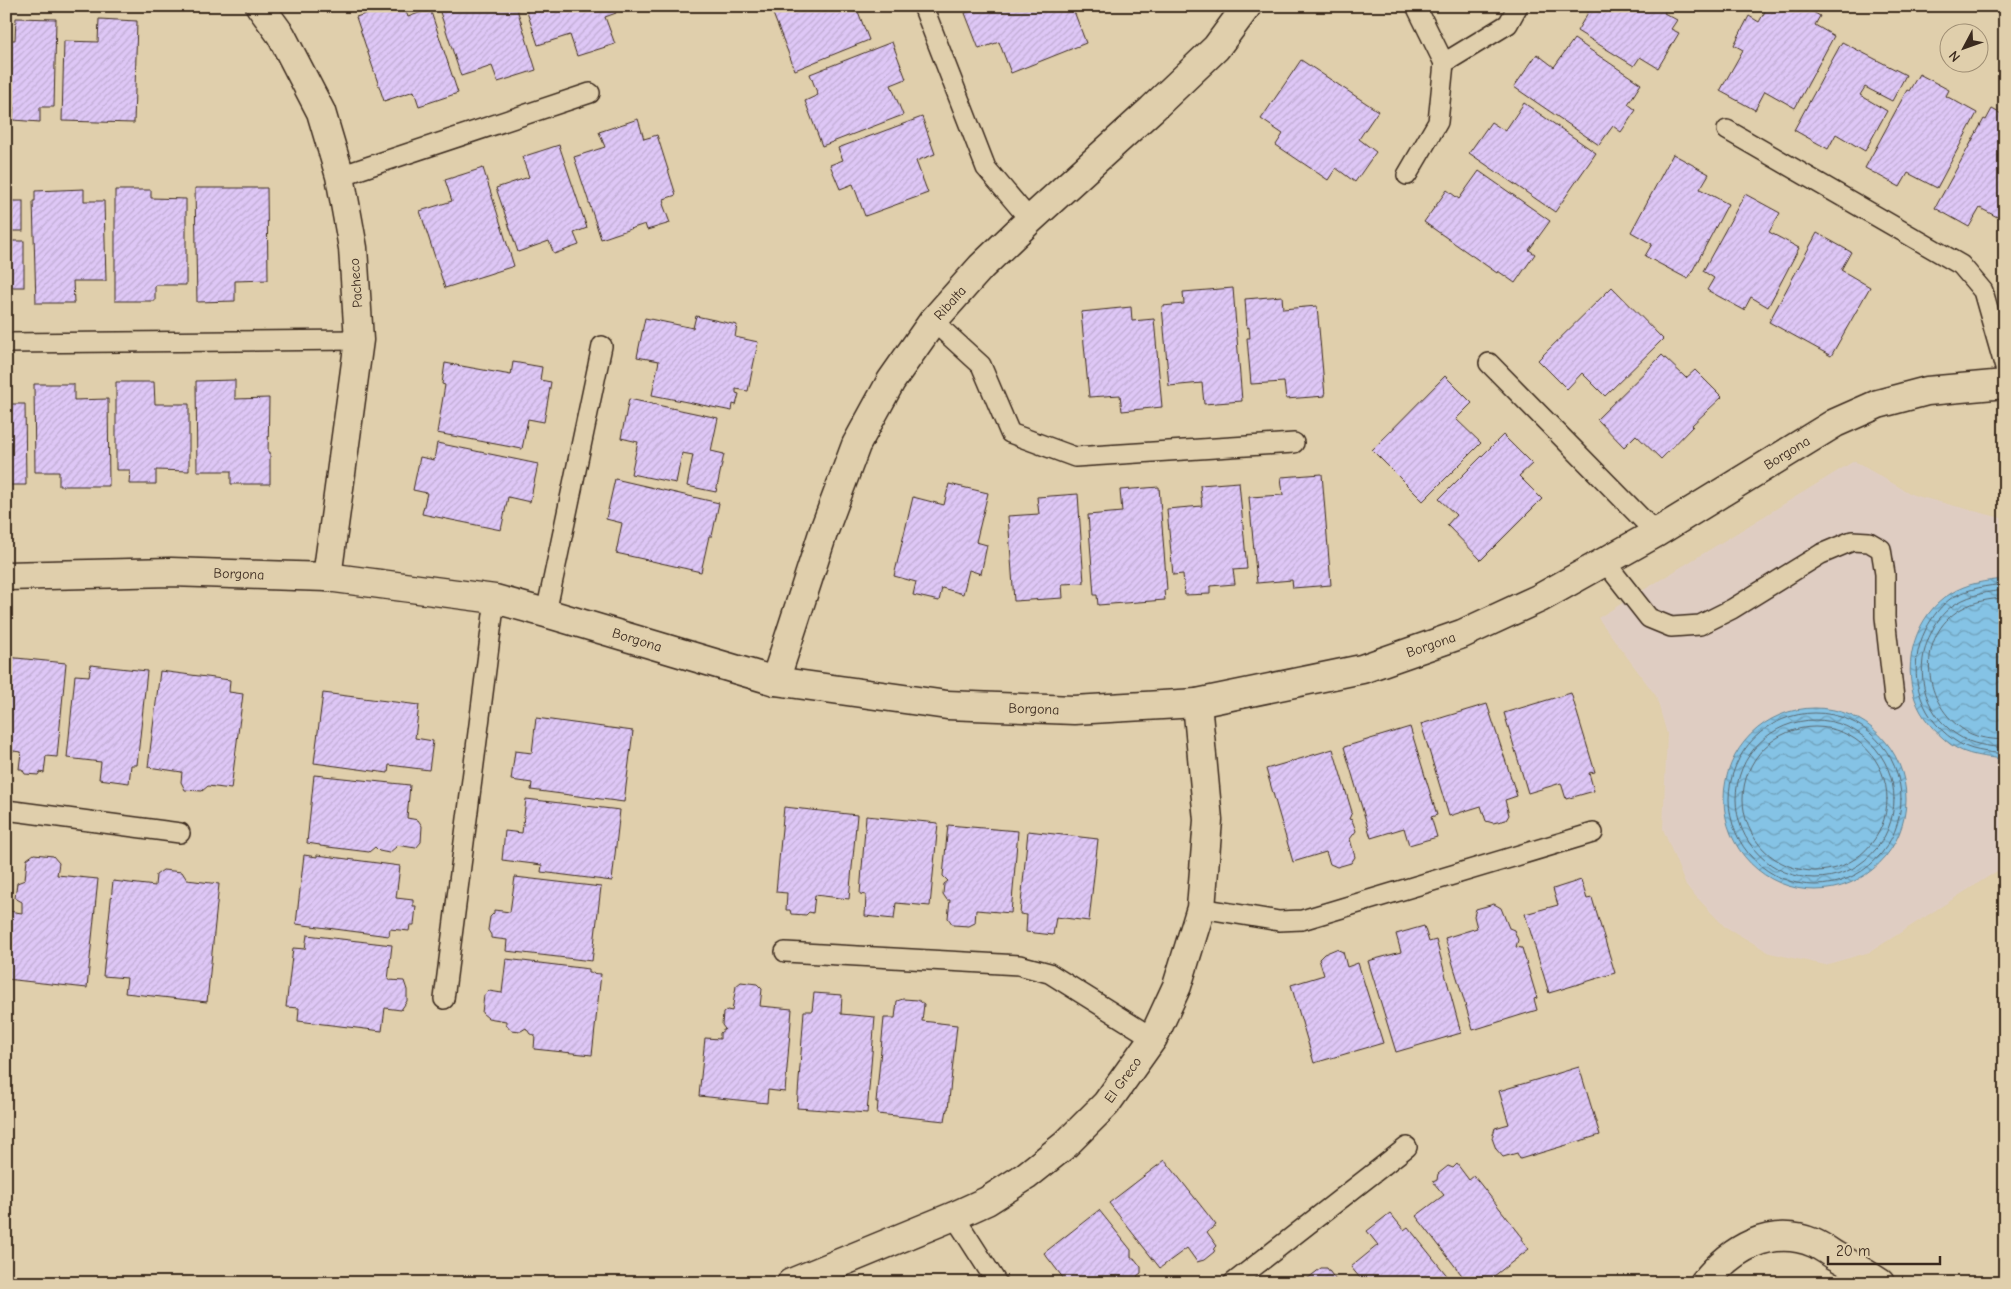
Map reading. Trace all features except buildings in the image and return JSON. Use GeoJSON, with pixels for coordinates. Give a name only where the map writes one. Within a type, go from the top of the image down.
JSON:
{"type":"FeatureCollection","features":[{"type":"Feature","properties":{"kind":"street","name":"Pacheco"},"geometry":{"type":"LineString","coordinates":[[260,6],[281,35],[320,112],[340,176],[353,248],[359,340],[326,578]]}},
{"type":"Feature","properties":{"kind":"street","name":"Ribalta"},"geometry":{"type":"LineString","coordinates":[[775,681],[823,533],[856,446],[891,381],[934,321],[981,267],[1216,48],[1247,6]]}},
{"type":"Feature","properties":{"kind":"street","name":"Borgona"},"geometry":{"type":"LineString","coordinates":[[6,576],[171,572],[326,578],[494,599],[775,681],[947,705],[1074,710],[1197,704],[1362,669],[1462,634],[1540,598],[1656,534],[1844,419],[1878,404],[1927,391],[2005,384]]}},
{"type":"Feature","properties":{"kind":"street","name":"El Greco"},"geometry":{"type":"LineString","coordinates":[[791,1283],[954,1216],[987,1200],[1026,1176],[1065,1145],[1106,1104],[1153,1038],[1177,986],[1201,908],[1208,820],[1197,704]]}},
{"type":"Feature","properties":{"kind":"street"},"geometry":{"type":"LineString","coordinates":[[1704,1283],[1727,1258],[1740,1248],[1771,1238],[1787,1237],[1815,1243],[1880,1283]]}},
{"type":"Feature","properties":{"kind":"lane"},"geometry":{"type":"LineString","coordinates":[[923,6],[986,168],[1030,220]]}},
{"type":"Feature","properties":{"kind":"lane"},"geometry":{"type":"LineString","coordinates":[[1407,175],[1438,122],[1444,63],[1416,6]]}},
{"type":"Feature","properties":{"kind":"lane"},"geometry":{"type":"LineString","coordinates":[[1444,63],[1508,24],[1518,6]]}},
{"type":"Feature","properties":{"kind":"lane"},"geometry":{"type":"LineString","coordinates":[[340,176],[590,93]]}},
{"type":"Feature","properties":{"kind":"lane"},"geometry":{"type":"LineString","coordinates":[[1727,130],[1960,264],[1983,291],[2005,368]]}},
{"type":"Feature","properties":{"kind":"lane"},"geometry":{"type":"LineString","coordinates":[[934,321],[981,365],[1010,432],[1074,457],[1294,443]]}},
{"type":"Feature","properties":{"kind":"lane"},"geometry":{"type":"LineString","coordinates":[[6,342],[359,340]]}},
{"type":"Feature","properties":{"kind":"lane"},"geometry":{"type":"LineString","coordinates":[[546,613],[602,346]]}},
{"type":"Feature","properties":{"kind":"lane"},"geometry":{"type":"LineString","coordinates":[[1489,363],[1656,534]]}},
{"type":"Feature","properties":{"kind":"lane"},"geometry":{"type":"LineString","coordinates":[[1605,562],[1649,618],[1671,627],[1700,625],[1732,609],[1821,554],[1852,541],[1870,542],[1881,549],[1885,574],[1885,617],[1894,698]]}},
{"type":"Feature","properties":{"kind":"lane"},"geometry":{"type":"LineString","coordinates":[[444,999],[494,599]]}},
{"type":"Feature","properties":{"kind":"lane"},"geometry":{"type":"LineString","coordinates":[[6,810],[180,833]]}},
{"type":"Feature","properties":{"kind":"lane"},"geometry":{"type":"LineString","coordinates":[[1201,908],[1279,921],[1302,920],[1592,833]]}},
{"type":"Feature","properties":{"kind":"lane"},"geometry":{"type":"LineString","coordinates":[[786,952],[1019,965],[1049,974],[1153,1038]]}},
{"type":"Feature","properties":{"kind":"lane"},"geometry":{"type":"LineString","coordinates":[[1233,1283],[1407,1147]]}},
{"type":"Feature","properties":{"kind":"lane"},"geometry":{"type":"LineString","coordinates":[[954,1216],[997,1283]]}},
{"type":"Feature","properties":{"kind":"shaded area"},"geometry":{"type":"Polygon","coordinates":[[[1854,461],[1913,495],[2005,519],[2005,866],[1870,952],[1825,965],[1770,953],[1724,926],[1686,886],[1663,829],[1667,734],[1656,696],[1598,618],[1854,461]]]}},
{"type":"Feature","properties":{"kind":"water"},"geometry":{"type":"Polygon","coordinates":[[[2005,579],[2005,759],[1991,758],[1963,751],[1950,744],[1939,734],[1929,724],[1918,706],[1911,685],[1910,670],[1915,640],[1928,614],[1938,603],[1963,587],[2005,579]]]}},
{"type":"Feature","properties":{"kind":"water"},"geometry":{"type":"Polygon","coordinates":[[[1815,708],[1833,710],[1850,715],[1873,729],[1885,741],[1899,764],[1904,781],[1906,799],[1904,817],[1899,834],[1885,857],[1873,869],[1850,883],[1833,888],[1815,890],[1797,888],[1780,883],[1757,869],[1745,857],[1731,834],[1726,817],[1724,799],[1726,781],[1731,764],[1745,741],[1757,729],[1780,715],[1797,710],[1815,708]]]}}]}
